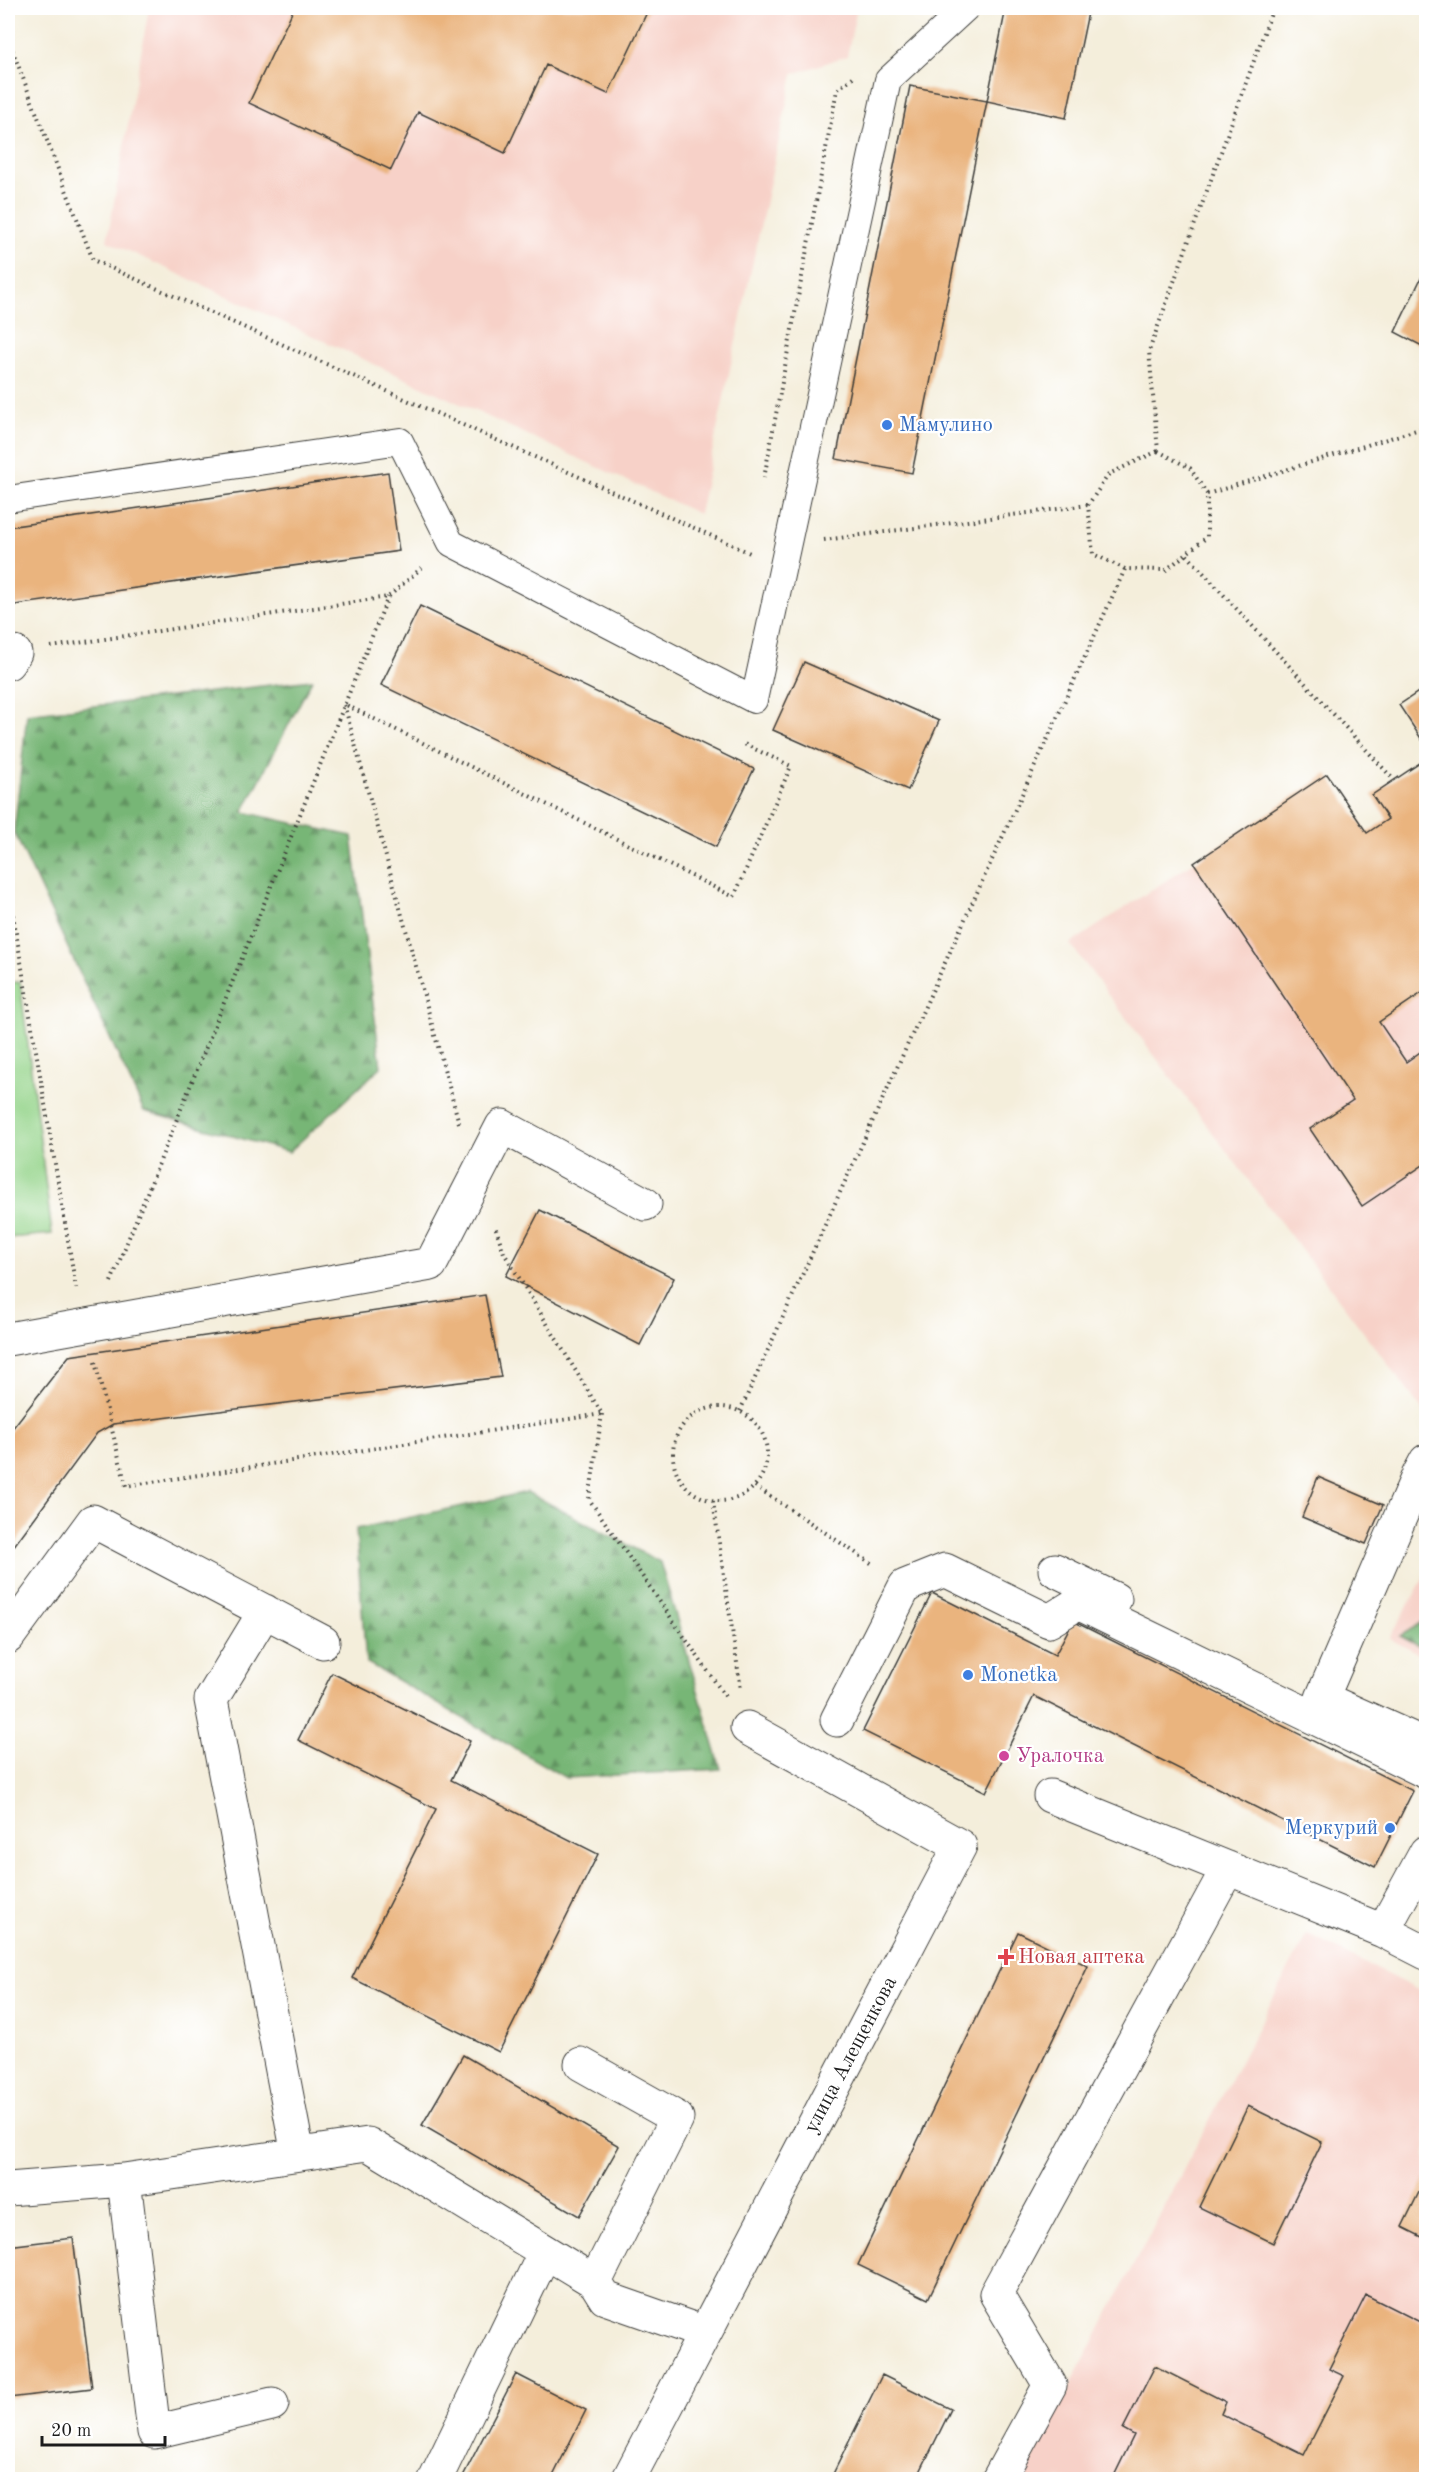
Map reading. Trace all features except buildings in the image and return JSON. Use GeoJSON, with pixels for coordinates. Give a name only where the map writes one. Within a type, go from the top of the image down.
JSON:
{"type":"FeatureCollection","features":[{"type":"Feature","properties":{"kind":"street"},"geometry":{"type":"LineString","coordinates":[[8,1339],[431,1264],[502,1126],[645,1204]]}},
{"type":"Feature","properties":{"kind":"street"},"geometry":{"type":"LineString","coordinates":[[1322,1698],[1426,1461]]}},
{"type":"Feature","properties":{"kind":"street"},"geometry":{"type":"LineString","coordinates":[[8,1637],[93,1521],[323,1641]]}},
{"type":"Feature","properties":{"kind":"street"},"geometry":{"type":"LineString","coordinates":[[837,1720],[905,1586],[945,1570],[1049,1621],[1078,1603],[1426,1772]]}},
{"type":"Feature","properties":{"kind":"street"},"geometry":{"type":"LineString","coordinates":[[1055,1570],[1322,1698],[1426,1745]]}},
{"type":"Feature","properties":{"kind":"street"},"geometry":{"type":"LineString","coordinates":[[265,1611],[211,1700],[298,2154]]}},
{"type":"Feature","properties":{"kind":"street","name":"улица Алещенкова"},"geometry":{"type":"LineString","coordinates":[[628,2480],[960,1846],[747,1728]]}},
{"type":"Feature","properties":{"kind":"street"},"geometry":{"type":"LineString","coordinates":[[1050,1796],[1383,1932],[1426,1953]]}},
{"type":"Feature","properties":{"kind":"street"},"geometry":{"type":"LineString","coordinates":[[1383,1932],[1426,1852]]}},
{"type":"Feature","properties":{"kind":"street"},"geometry":{"type":"LineString","coordinates":[[998,2480],[1050,2385],[996,2294],[1228,1868]]}},
{"type":"Feature","properties":{"kind":"street"},"geometry":{"type":"LineString","coordinates":[[581,2064],[677,2118],[595,2282]]}},
{"type":"Feature","properties":{"kind":"street"},"geometry":{"type":"LineString","coordinates":[[8,2188],[124,2180],[368,2144],[595,2282],[605,2298],[705,2333]]}},
{"type":"Feature","properties":{"kind":"street"},"geometry":{"type":"LineString","coordinates":[[124,2180],[154,2432],[272,2404]]}},
{"type":"Feature","properties":{"kind":"street"},"geometry":{"type":"LineString","coordinates":[[435,2480],[545,2252]]}},
{"type":"Feature","properties":{"kind":"lane"},"geometry":{"type":"LineString","coordinates":[[8,499],[400,441],[451,543],[753,700],[888,80],[966,8]]}},
{"type":"Feature","properties":{"kind":"path"},"geometry":{"type":"LineString","coordinates":[[1158,451],[1149,351],[1273,8]]}},
{"type":"Feature","properties":{"kind":"path"},"geometry":{"type":"LineString","coordinates":[[8,39],[93,260],[749,555],[787,545],[1088,505]]}},
{"type":"Feature","properties":{"kind":"path"},"geometry":{"type":"LineString","coordinates":[[763,485],[837,90],[855,76]]}},
{"type":"Feature","properties":{"kind":"path"},"geometry":{"type":"LineString","coordinates":[[1207,494],[1426,427]]}},
{"type":"Feature","properties":{"kind":"path"},"geometry":{"type":"LineString","coordinates":[[1158,451],[1190,468],[1207,494],[1207,537],[1166,570],[1125,569],[1093,554],[1088,505],[1109,474],[1158,451]]}},
{"type":"Feature","properties":{"kind":"path"},"geometry":{"type":"LineString","coordinates":[[91,1324],[388,597],[451,543]]}},
{"type":"Feature","properties":{"kind":"path"},"geometry":{"type":"LineString","coordinates":[[749,555],[752,543]]}},
{"type":"Feature","properties":{"kind":"path"},"geometry":{"type":"LineString","coordinates":[[1187,555],[1394,780]]}},
{"type":"Feature","properties":{"kind":"path"},"geometry":{"type":"LineString","coordinates":[[740,1411],[1125,569]]}},
{"type":"Feature","properties":{"kind":"path"},"geometry":{"type":"LineString","coordinates":[[11,658],[388,597]]}},
{"type":"Feature","properties":{"kind":"path"},"geometry":{"type":"LineString","coordinates":[[344,704],[734,897],[791,766],[744,744]]}},
{"type":"Feature","properties":{"kind":"path"},"geometry":{"type":"LineString","coordinates":[[344,704],[459,1123],[504,1253],[602,1414],[588,1499],[747,1728]]}},
{"type":"Feature","properties":{"kind":"path"},"geometry":{"type":"LineString","coordinates":[[8,885],[76,1288],[91,1324]]}},
{"type":"Feature","properties":{"kind":"path"},"geometry":{"type":"LineString","coordinates":[[96,1372],[126,1486],[602,1414]]}},
{"type":"Feature","properties":{"kind":"path"},"geometry":{"type":"LineString","coordinates":[[724,1407],[740,1411],[753,1421],[764,1435],[767,1451],[765,1468],[755,1486],[736,1499],[713,1501],[694,1494],[681,1481],[673,1465],[673,1446],[680,1428],[695,1414],[706,1409],[724,1407]]}},
{"type":"Feature","properties":{"kind":"path"},"geometry":{"type":"LineString","coordinates":[[755,1486],[905,1586]]}},
{"type":"Feature","properties":{"kind":"path"},"geometry":{"type":"LineString","coordinates":[[713,1501],[747,1728]]}},
{"type":"Feature","properties":{"kind":"shaded area"},"geometry":{"type":"Polygon","coordinates":[[[149,8],[857,8],[847,56],[793,74],[699,514],[107,241],[149,8]]]}},
{"type":"Feature","properties":{"kind":"shaded area"},"geometry":{"type":"Polygon","coordinates":[[[1426,759],[1426,1415],[1070,944],[1327,774],[1367,833],[1387,819],[1372,795],[1426,759]]]}},
{"type":"Feature","properties":{"kind":"shaded area"},"geometry":{"type":"Polygon","coordinates":[[[1426,1573],[1426,1658],[1390,1639],[1426,1573]]]}},
{"type":"Feature","properties":{"kind":"shaded area"},"geometry":{"type":"Polygon","coordinates":[[[1307,1934],[1426,1994],[1426,2479],[1021,2480],[1307,1934]]]}},
{"type":"Feature","properties":{"kind":"green space"},"geometry":{"type":"Polygon","coordinates":[[[312,680],[243,812],[352,836],[381,1067],[289,1152],[144,1111],[14,832],[27,714],[312,680]]]}},
{"type":"Feature","properties":{"kind":"green space"},"geometry":{"type":"Polygon","coordinates":[[[20,982],[52,1234],[8,1238],[8,983],[20,982]]]}},
{"type":"Feature","properties":{"kind":"green space"},"geometry":{"type":"Polygon","coordinates":[[[527,1492],[660,1562],[721,1769],[566,1778],[366,1662],[356,1529],[527,1492]]]}},
{"type":"Feature","properties":{"kind":"green space"},"geometry":{"type":"Polygon","coordinates":[[[1426,1620],[1426,1650],[1400,1636],[1426,1620]]]}},
{"type":"Feature","properties":{"kind":"place","name":"Мамулино"},"geometry":{"type":"Point","coordinates":[887,425]}},
{"type":"Feature","properties":{"kind":"place","name":"Monetka"},"geometry":{"type":"Point","coordinates":[968,1675]}},
{"type":"Feature","properties":{"kind":"place","name":"Уралочка"},"geometry":{"type":"Point","coordinates":[1004,1756]}},
{"type":"Feature","properties":{"kind":"place","name":"Меркурий"},"geometry":{"type":"Point","coordinates":[1390,1828]}},
{"type":"Feature","properties":{"kind":"place","name":"Новая аптека"},"geometry":{"type":"Point","coordinates":[1006,1957]}}]}
